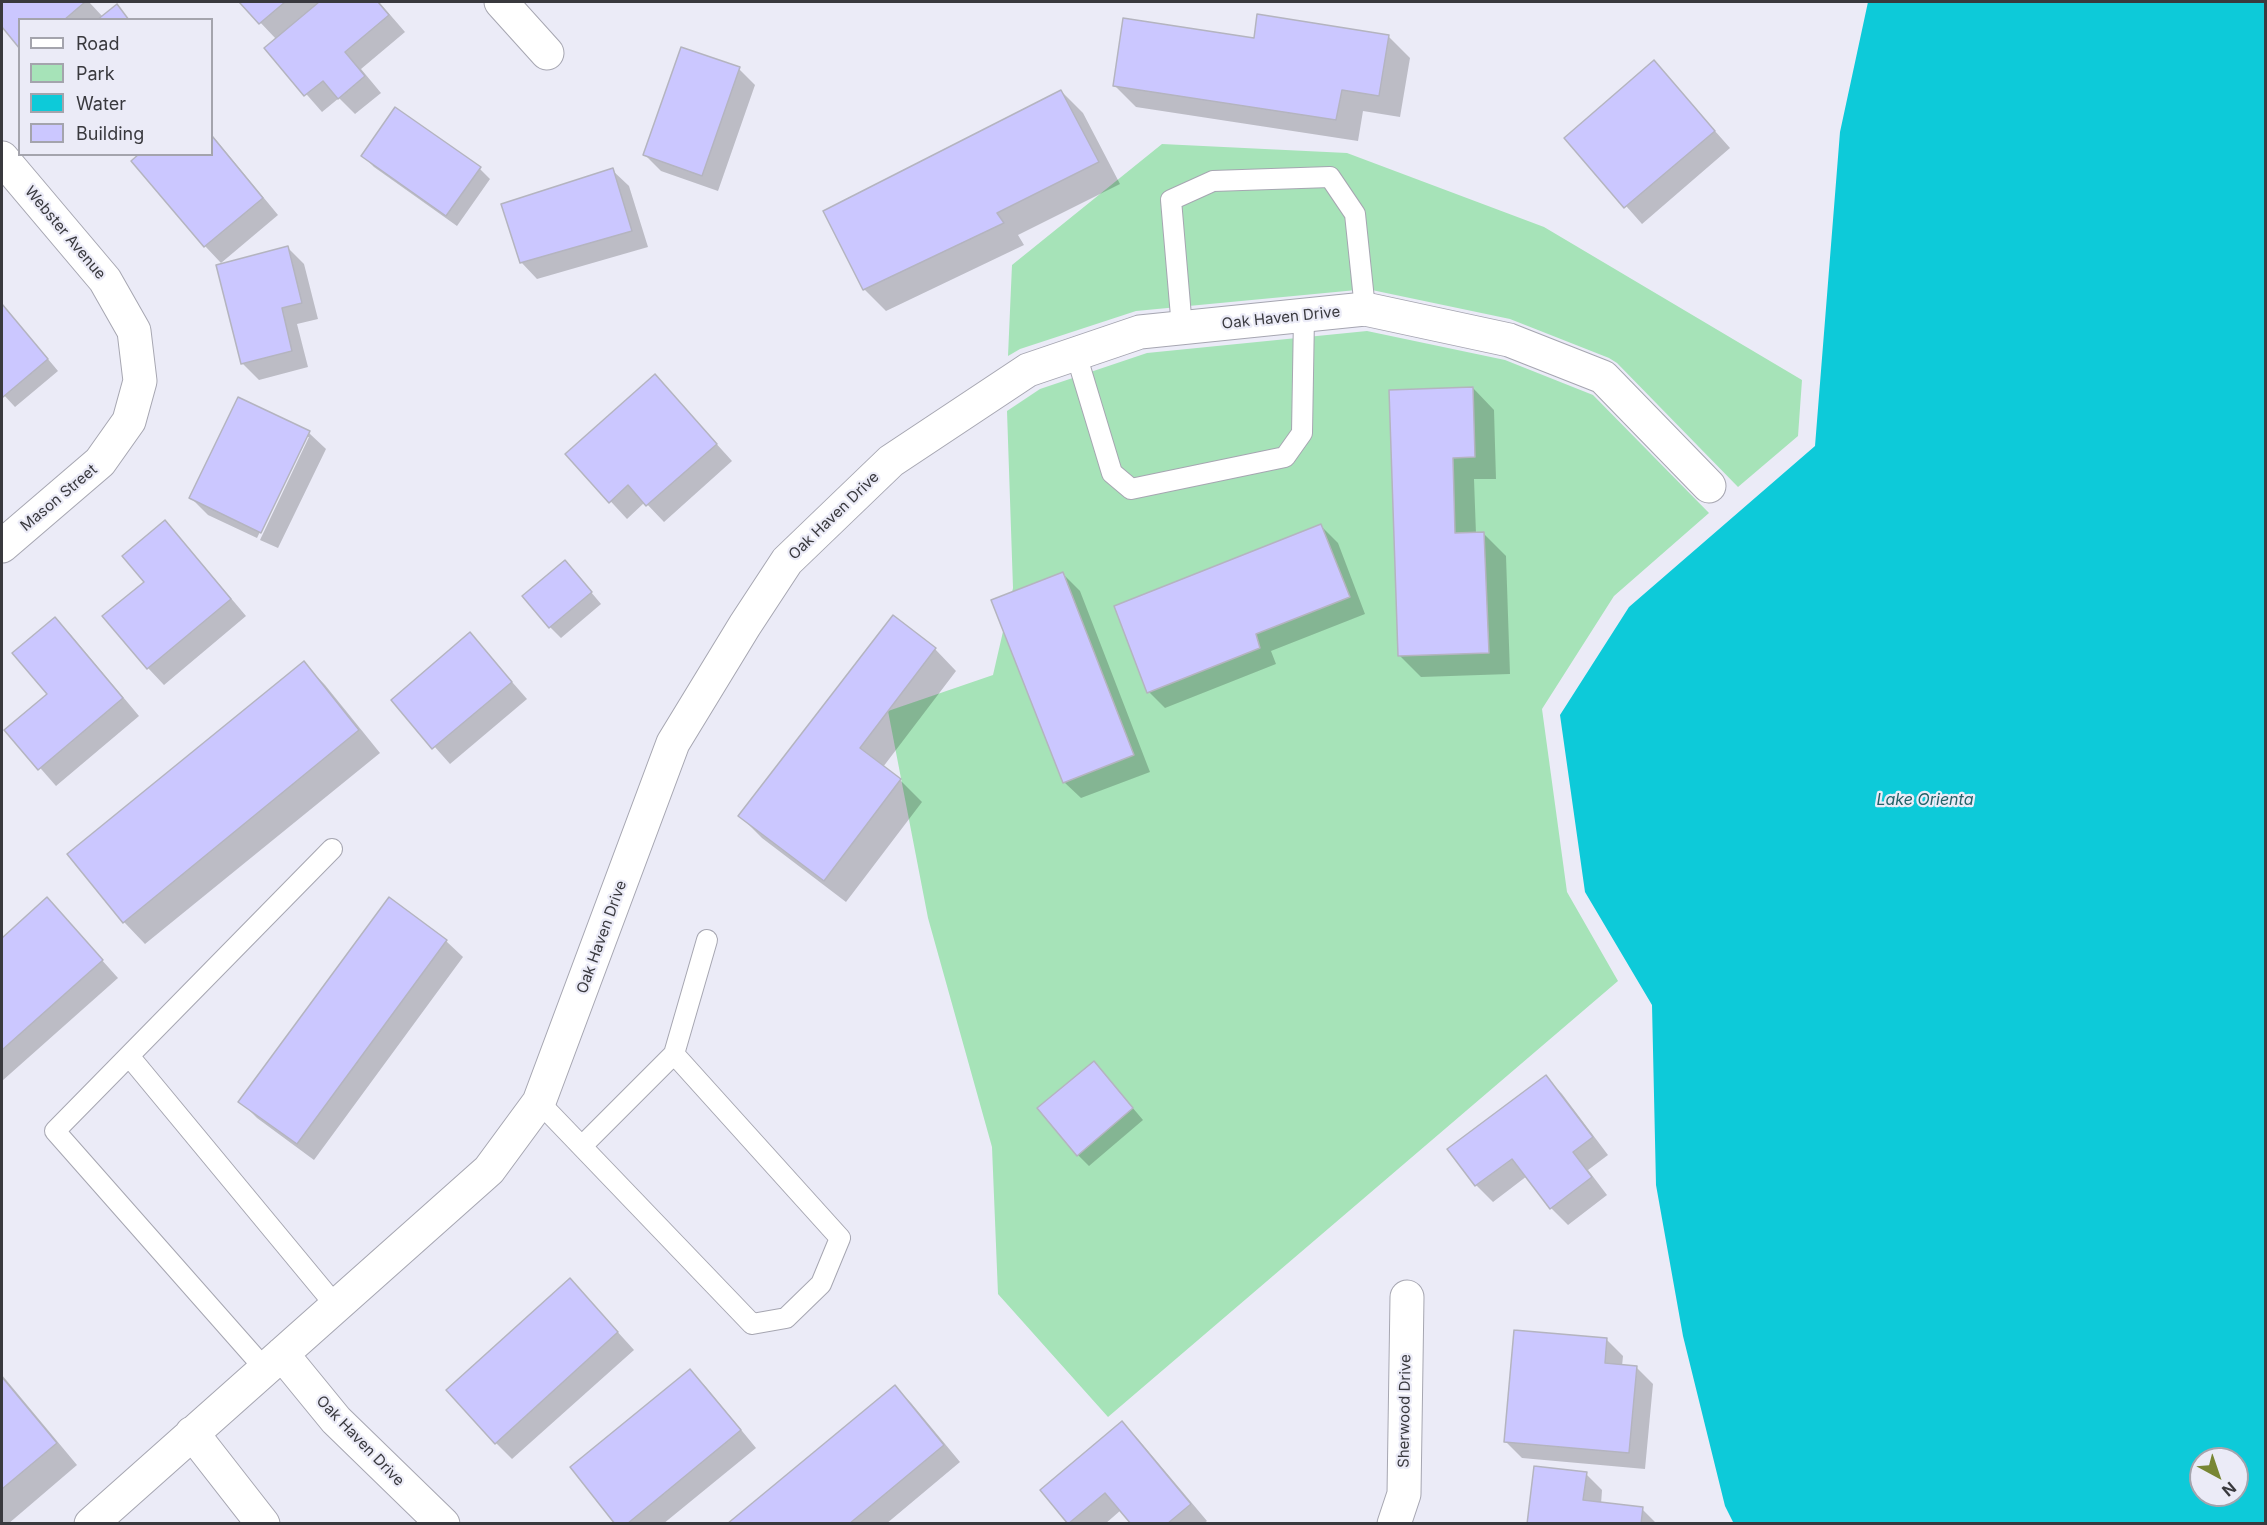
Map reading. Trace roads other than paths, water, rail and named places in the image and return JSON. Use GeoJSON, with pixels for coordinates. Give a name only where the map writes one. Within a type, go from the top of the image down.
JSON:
{"type":"FeatureCollection","features":[{"type":"Feature","properties":{"kind":"street"},"geometry":{"type":"LineString","coordinates":[[501,2],[547,53]]}},
{"type":"Feature","properties":{"kind":"street","name":"Webster Avenue"},"geometry":{"type":"LineString","coordinates":[[2,158],[105,280],[134,331],[140,381]]}},
{"type":"Feature","properties":{"kind":"street","name":"Oak Haven Drive"},"geometry":{"type":"LineString","coordinates":[[91,1524],[489,1170],[539,1102],[673,743],[787,561],[891,461],[1028,370],[1140,332],[1365,309],[1509,340],[1603,377],[1709,486]]}},
{"type":"Feature","properties":{"kind":"street","name":"Mason Street"},"geometry":{"type":"LineString","coordinates":[[2,546],[100,462],[129,421],[140,381]]}},
{"type":"Feature","properties":{"kind":"street","name":"Sherwood Drive"},"geometry":{"type":"LineString","coordinates":[[1394,1524],[1404,1494],[1407,1297]]}},
{"type":"Feature","properties":{"kind":"street","name":"Oak Haven Drive"},"geometry":{"type":"LineString","coordinates":[[273,1362],[443,1524]]}},
{"type":"Feature","properties":{"kind":"street"},"geometry":{"type":"LineString","coordinates":[[192,1433],[263,1524]]}},
{"type":"Feature","properties":{"kind":"lane"},"geometry":{"type":"LineString","coordinates":[[1182,328],[1171,200],[1213,181],[1330,177],[1355,214],[1365,309]]}},
{"type":"Feature","properties":{"kind":"lane"},"geometry":{"type":"LineString","coordinates":[[1076,354],[1112,473],[1131,489],[1285,457],[1302,433],[1304,316]]}},
{"type":"Feature","properties":{"kind":"lane"},"geometry":{"type":"LineString","coordinates":[[273,1362],[55,1131],[332,849]]}},
{"type":"Feature","properties":{"kind":"lane"},"geometry":{"type":"LineString","coordinates":[[582,1146],[674,1054],[707,940]]}},
{"type":"Feature","properties":{"kind":"lane"},"geometry":{"type":"LineString","coordinates":[[539,1102],[752,1324],[786,1318],[820,1284],[840,1238],[674,1054]]}},
{"type":"Feature","properties":{"kind":"lane"},"geometry":{"type":"LineString","coordinates":[[129,1056],[336,1306]]}},
{"type":"Feature","properties":{"kind":"water","name":"Lake Orienta"},"geometry":{"type":"Polygon","coordinates":[[[1868,2],[2265,2],[2265,1523],[1734,1524],[1725,1506],[1683,1336],[1656,1185],[1652,1005],[1585,892],[1560,715],[1629,607],[1815,446],[1840,132],[1868,2]]]}}]}
